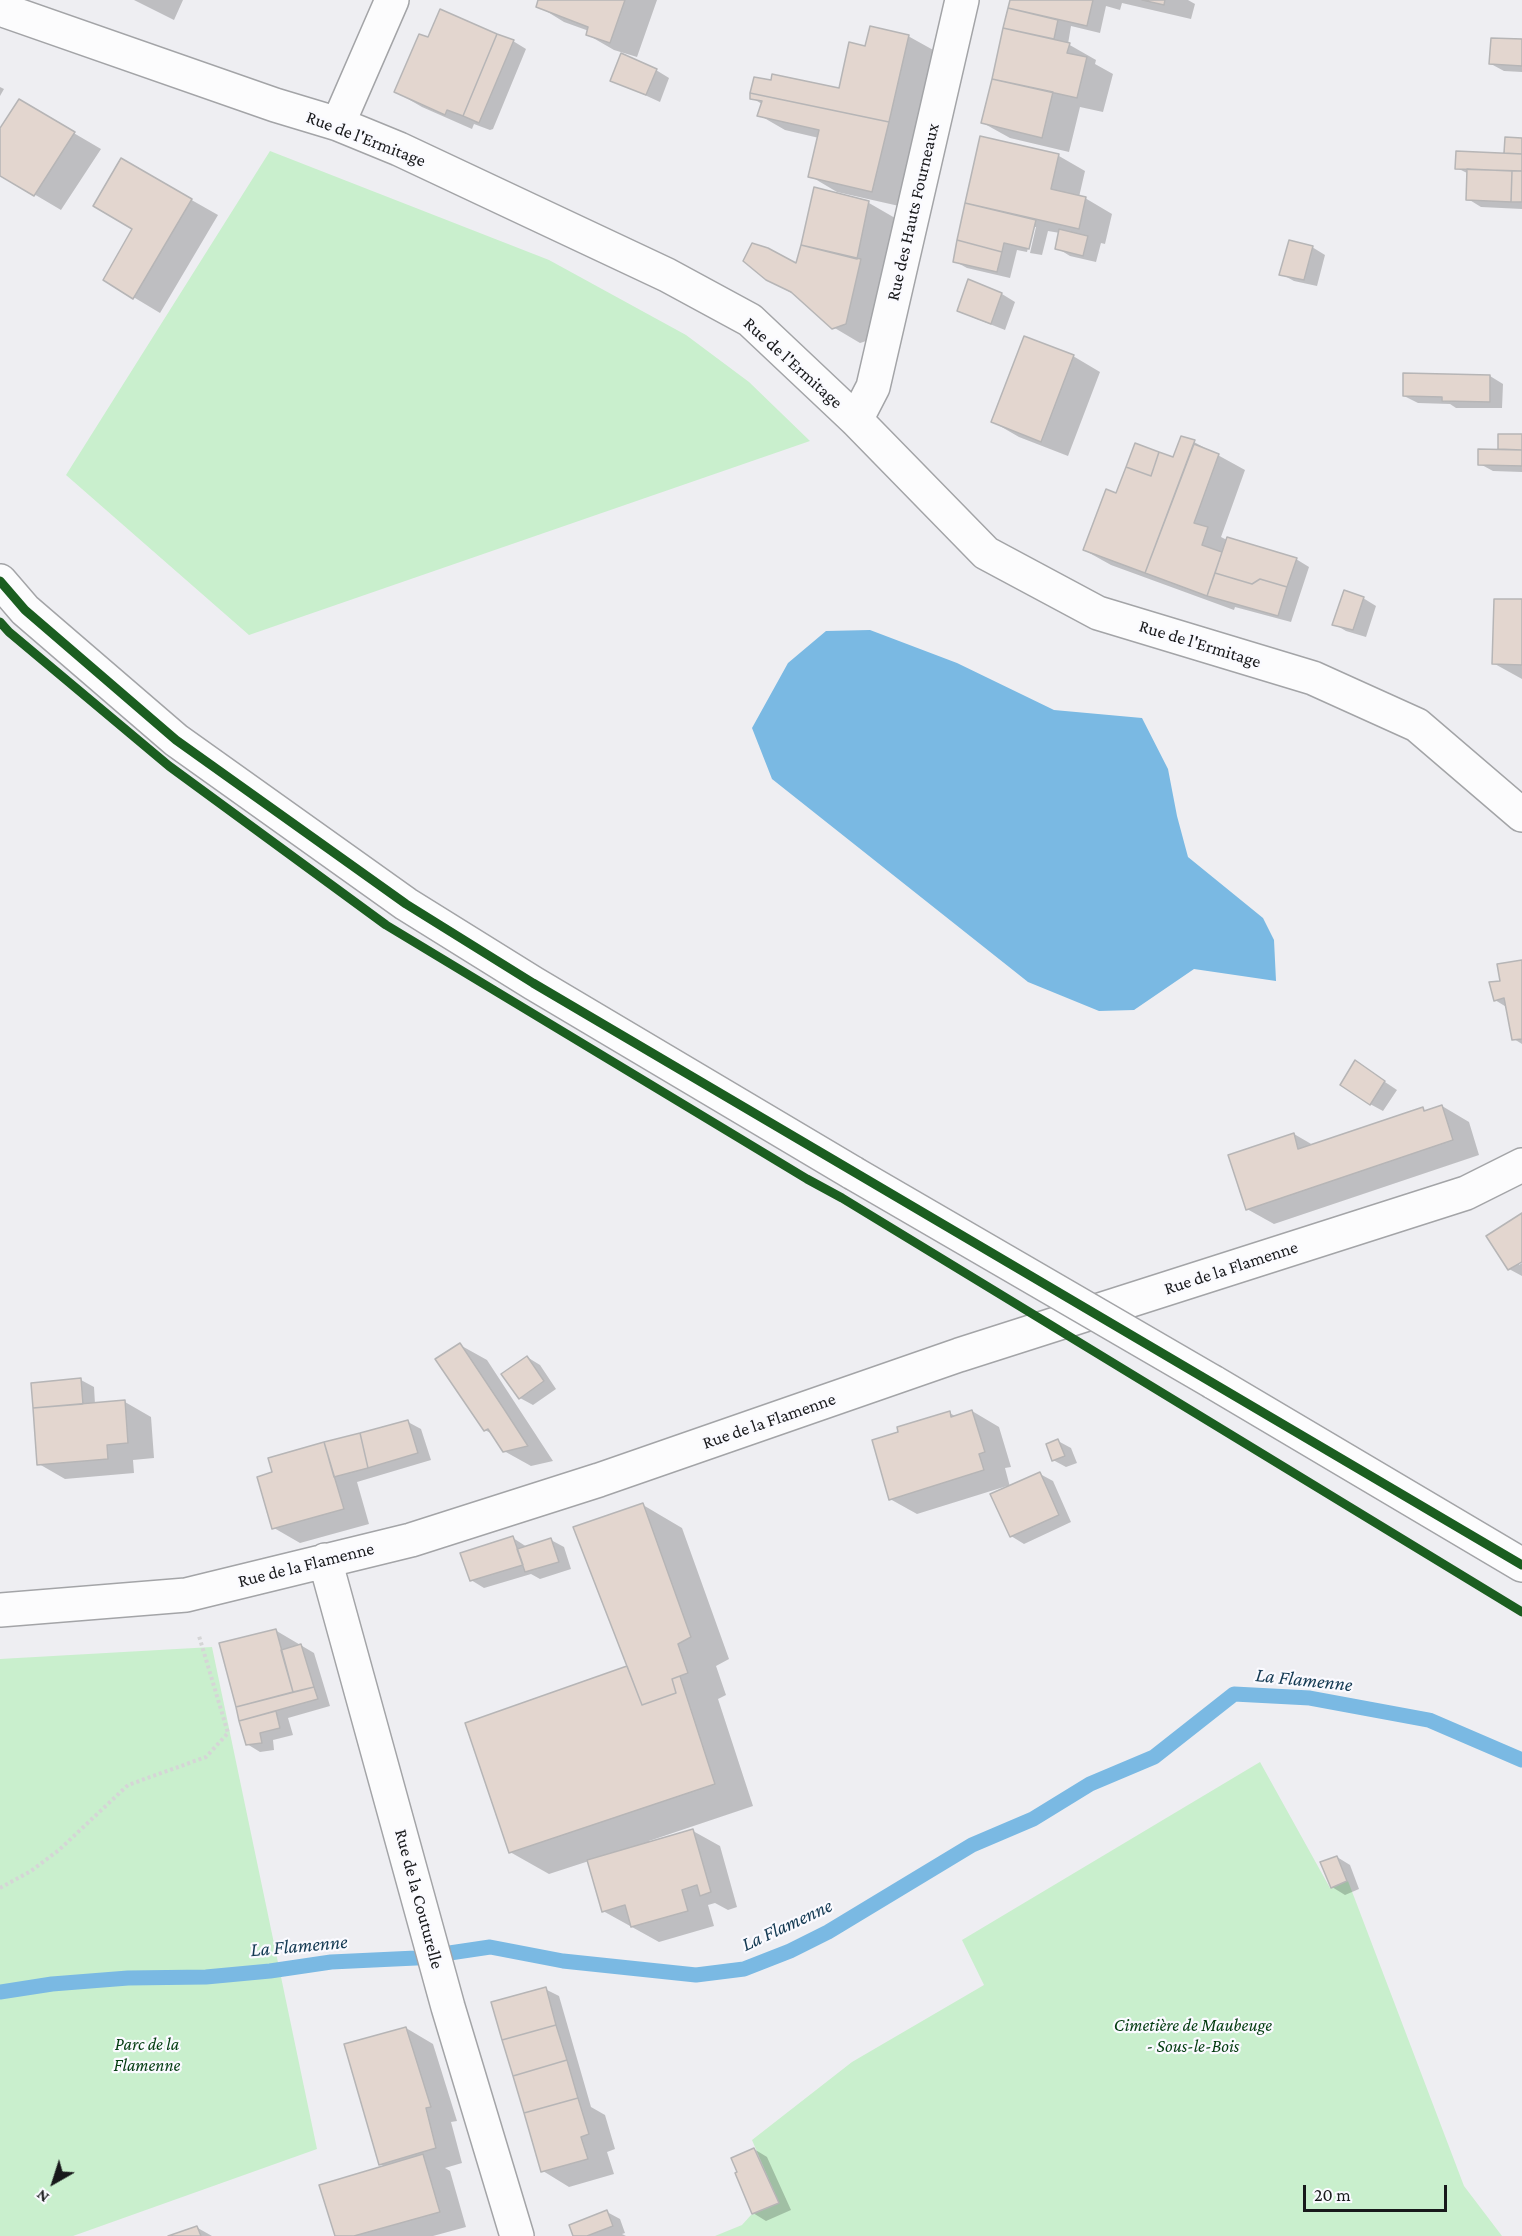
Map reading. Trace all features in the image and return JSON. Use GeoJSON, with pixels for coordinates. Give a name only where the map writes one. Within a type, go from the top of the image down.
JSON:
{"type":"FeatureCollection","features":[{"type":"Feature","properties":{"kind":"street"},"geometry":{"type":"LineString","coordinates":[[338,124],[392,0]]}},
{"type":"Feature","properties":{"kind":"street","name":"Rue des Hauts Fourneaux"},"geometry":{"type":"LineString","coordinates":[[856,420],[873,387],[962,0]]}},
{"type":"Feature","properties":{"kind":"street","name":"Rue de l'Ermitage"},"geometry":{"type":"LineString","coordinates":[[0,9],[275,105],[338,124],[399,149],[657,270],[750,320],[856,420],[986,553],[1098,613],[1313,678],[1417,725],[1522,815]]}},
{"type":"Feature","properties":{"kind":"street"},"geometry":{"type":"LineString","coordinates":[[0,581],[25,610],[176,740],[406,904],[533,983],[853,1173],[1522,1565]]}},
{"type":"Feature","properties":{"kind":"street","name":"Rue de la Flamenne"},"geometry":{"type":"LineString","coordinates":[[0,1610],[186,1595],[411,1540],[599,1480],[959,1355],[1466,1193],[1522,1165]]}},
{"type":"Feature","properties":{"kind":"street","name":"Rue de la Couturelle"},"geometry":{"type":"LineString","coordinates":[[325,1560],[448,2007],[517,2236]]}},
{"type":"Feature","properties":{"kind":"path"},"geometry":{"type":"LineString","coordinates":[[0,1888],[32,1871],[59,1850],[128,1785],[206,1757],[228,1733],[186,1595]]}},
{"type":"Feature","properties":{"kind":"green space"},"geometry":{"type":"Polygon","coordinates":[[[270,151],[549,260],[686,335],[749,382],[810,441],[249,635],[66,475],[270,151]]]}},
{"type":"Feature","properties":{"kind":"green space","name":"Parc de la Flamenne"},"geometry":{"type":"Polygon","coordinates":[[[212,1647],[317,2149],[73,2236],[0,2236],[0,1659],[212,1647]]]}},
{"type":"Feature","properties":{"kind":"green space","name":"Cimetière de Maubeuge - Sous-le-Bois"},"geometry":{"type":"Polygon","coordinates":[[[1260,1762],[1330,1888],[1348,1881],[1464,2186],[1502,2236],[715,2236],[742,2225],[751,2215],[779,2203],[752,2140],[852,2062],[984,1985],[962,1940],[1260,1762]]]}},
{"type":"Feature","properties":{"kind":"water"},"geometry":{"type":"Polygon","coordinates":[[[870,630],[957,663],[1054,710],[1142,718],[1168,769],[1188,857],[1263,918],[1274,940],[1276,981],[1194,969],[1134,1010],[1099,1011],[1028,982],[772,779],[752,728],[788,663],[826,631],[870,630]]]}},
{"type":"Feature","properties":{"kind":"building"},"geometry":{"type":"Polygon","coordinates":[[[538,0],[625,0],[610,43],[586,35],[588,27],[536,7],[538,0]]]}},
{"type":"Feature","properties":{"kind":"building"},"geometry":{"type":"Polygon","coordinates":[[[1010,0],[1093,0],[1087,26],[1008,8],[1010,0]]]}},
{"type":"Feature","properties":{"kind":"building"},"geometry":{"type":"Polygon","coordinates":[[[1142,0],[1165,0],[1164,5],[1142,0]]]}},
{"type":"Feature","properties":{"kind":"building"},"geometry":{"type":"Polygon","coordinates":[[[1008,8],[1058,20],[1054,39],[1003,28],[1008,8]]]}},
{"type":"Feature","properties":{"kind":"building"},"geometry":{"type":"Polygon","coordinates":[[[440,9],[497,34],[463,116],[447,110],[445,115],[394,92],[419,34],[428,37],[440,9]]]}},
{"type":"Feature","properties":{"kind":"building"},"geometry":{"type":"Polygon","coordinates":[[[870,26],[909,35],[889,122],[750,93],[754,77],[771,80],[772,74],[839,88],[849,42],[865,46],[870,26]]]}},
{"type":"Feature","properties":{"kind":"building"},"geometry":{"type":"Polygon","coordinates":[[[1003,28],[1070,43],[1067,53],[1087,57],[1077,98],[992,79],[1003,28]]]}},
{"type":"Feature","properties":{"kind":"building"},"geometry":{"type":"Polygon","coordinates":[[[497,34],[514,40],[479,123],[463,116],[497,34]]]}},
{"type":"Feature","properties":{"kind":"building"},"geometry":{"type":"Polygon","coordinates":[[[1491,38],[1522,39],[1522,66],[1489,64],[1491,38]]]}},
{"type":"Feature","properties":{"kind":"building"},"geometry":{"type":"Polygon","coordinates":[[[621,53],[657,69],[646,95],[610,81],[621,53]]]}},
{"type":"Feature","properties":{"kind":"building"},"geometry":{"type":"Polygon","coordinates":[[[992,79],[1053,92],[1042,138],[981,123],[992,79]]]}},
{"type":"Feature","properties":{"kind":"building"},"geometry":{"type":"Polygon","coordinates":[[[750,93],[889,122],[872,192],[808,177],[819,130],[757,116],[762,101],[750,99],[750,93]]]}},
{"type":"Feature","properties":{"kind":"building"},"geometry":{"type":"Polygon","coordinates":[[[19,99],[75,132],[34,196],[0,176],[0,128],[19,99]]]}},
{"type":"Feature","properties":{"kind":"building"},"geometry":{"type":"Polygon","coordinates":[[[980,136],[1059,154],[1051,189],[1086,197],[1079,229],[965,203],[980,136]]]}},
{"type":"Feature","properties":{"kind":"building"},"geometry":{"type":"Polygon","coordinates":[[[1505,137],[1522,138],[1522,154],[1504,153],[1505,137]]]}},
{"type":"Feature","properties":{"kind":"building"},"geometry":{"type":"Polygon","coordinates":[[[1456,151],[1522,154],[1522,171],[1455,169],[1456,151]]]}},
{"type":"Feature","properties":{"kind":"building"},"geometry":{"type":"Polygon","coordinates":[[[121,158],[192,199],[133,299],[103,280],[132,229],[93,206],[121,158]]]}},
{"type":"Feature","properties":{"kind":"building"},"geometry":{"type":"Polygon","coordinates":[[[1467,169],[1512,171],[1511,202],[1466,200],[1467,169]]]}},
{"type":"Feature","properties":{"kind":"building"},"geometry":{"type":"Polygon","coordinates":[[[1512,171],[1522,171],[1522,202],[1511,202],[1512,171]]]}},
{"type":"Feature","properties":{"kind":"building"},"geometry":{"type":"Polygon","coordinates":[[[814,187],[869,201],[857,259],[801,245],[814,187]]]}},
{"type":"Feature","properties":{"kind":"building"},"geometry":{"type":"Polygon","coordinates":[[[965,203],[1036,220],[1029,249],[1004,243],[1002,252],[957,240],[965,203]]]}},
{"type":"Feature","properties":{"kind":"building"},"geometry":{"type":"Polygon","coordinates":[[[1059,229],[1088,236],[1083,256],[1055,249],[1059,229]]]}},
{"type":"Feature","properties":{"kind":"building"},"geometry":{"type":"Polygon","coordinates":[[[957,240],[1002,252],[997,272],[953,262],[957,240]]]}},
{"type":"Feature","properties":{"kind":"building"},"geometry":{"type":"Polygon","coordinates":[[[1289,240],[1313,246],[1304,280],[1279,275],[1289,240]]]}},
{"type":"Feature","properties":{"kind":"building"},"geometry":{"type":"Polygon","coordinates":[[[752,243],[768,248],[796,263],[801,245],[861,259],[846,324],[832,329],[791,292],[766,280],[743,261],[752,243]]]}},
{"type":"Feature","properties":{"kind":"building"},"geometry":{"type":"Polygon","coordinates":[[[968,279],[1002,293],[991,324],[957,311],[968,279]]]}},
{"type":"Feature","properties":{"kind":"building"},"geometry":{"type":"Polygon","coordinates":[[[1024,336],[1074,355],[1041,442],[991,422],[1024,336]]]}},
{"type":"Feature","properties":{"kind":"building"},"geometry":{"type":"Polygon","coordinates":[[[1403,373],[1490,375],[1490,402],[1442,401],[1442,397],[1403,396],[1403,373]]]}},
{"type":"Feature","properties":{"kind":"building"},"geometry":{"type":"Polygon","coordinates":[[[1498,434],[1522,434],[1522,450],[1498,449],[1498,434]]]}},
{"type":"Feature","properties":{"kind":"building"},"geometry":{"type":"Polygon","coordinates":[[[1181,436],[1195,440],[1145,573],[1083,550],[1106,489],[1116,493],[1126,467],[1151,476],[1159,452],[1173,457],[1181,436]]]}},
{"type":"Feature","properties":{"kind":"building"},"geometry":{"type":"Polygon","coordinates":[[[1135,443],[1159,452],[1151,476],[1126,467],[1135,443]]]}},
{"type":"Feature","properties":{"kind":"building"},"geometry":{"type":"Polygon","coordinates":[[[1194,444],[1219,454],[1194,523],[1208,527],[1202,545],[1222,552],[1207,596],[1145,573],[1194,444]]]}},
{"type":"Feature","properties":{"kind":"building"},"geometry":{"type":"Polygon","coordinates":[[[1478,449],[1522,450],[1522,466],[1478,465],[1478,449]]]}},
{"type":"Feature","properties":{"kind":"building"},"geometry":{"type":"Polygon","coordinates":[[[1227,537],[1297,558],[1287,587],[1260,579],[1252,584],[1215,573],[1227,537]]]}},
{"type":"Feature","properties":{"kind":"building"},"geometry":{"type":"Polygon","coordinates":[[[1215,573],[1252,584],[1260,579],[1287,587],[1278,616],[1207,596],[1215,573]]]}},
{"type":"Feature","properties":{"kind":"building"},"geometry":{"type":"Polygon","coordinates":[[[1344,590],[1364,597],[1353,630],[1332,625],[1344,590]]]}},
{"type":"Feature","properties":{"kind":"building"},"geometry":{"type":"Polygon","coordinates":[[[1494,599],[1522,599],[1522,665],[1492,664],[1494,599]]]}},
{"type":"Feature","properties":{"kind":"building"},"geometry":{"type":"Polygon","coordinates":[[[1522,960],[1522,1039],[1512,1040],[1504,998],[1494,1001],[1489,982],[1500,981],[1497,964],[1522,960]]]}},
{"type":"Feature","properties":{"kind":"building"},"geometry":{"type":"Polygon","coordinates":[[[1355,1060],[1385,1081],[1370,1105],[1340,1085],[1355,1060]]]}},
{"type":"Feature","properties":{"kind":"building"},"geometry":{"type":"Polygon","coordinates":[[[1442,1105],[1453,1140],[1246,1210],[1228,1155],[1294,1133],[1298,1149],[1423,1107],[1424,1111],[1442,1105]]]}},
{"type":"Feature","properties":{"kind":"building"},"geometry":{"type":"Polygon","coordinates":[[[1522,1213],[1522,1262],[1508,1270],[1486,1236],[1522,1213]]]}},
{"type":"Feature","properties":{"kind":"building"},"geometry":{"type":"Polygon","coordinates":[[[460,1343],[528,1446],[503,1452],[488,1429],[484,1431],[435,1359],[460,1343]]]}},
{"type":"Feature","properties":{"kind":"building"},"geometry":{"type":"Polygon","coordinates":[[[527,1356],[544,1381],[519,1399],[501,1374],[527,1356]]]}},
{"type":"Feature","properties":{"kind":"building"},"geometry":{"type":"Polygon","coordinates":[[[81,1378],[83,1404],[33,1408],[31,1383],[81,1378]]]}},
{"type":"Feature","properties":{"kind":"building"},"geometry":{"type":"Polygon","coordinates":[[[125,1400],[128,1443],[107,1445],[108,1459],[37,1465],[33,1408],[125,1400]]]}},
{"type":"Feature","properties":{"kind":"building"},"geometry":{"type":"Polygon","coordinates":[[[972,1410],[985,1452],[979,1454],[984,1470],[889,1500],[872,1440],[898,1432],[897,1427],[950,1411],[951,1417],[972,1410]]]}},
{"type":"Feature","properties":{"kind":"building"},"geometry":{"type":"Polygon","coordinates":[[[408,1420],[418,1453],[368,1468],[360,1433],[408,1420]]]}},
{"type":"Feature","properties":{"kind":"building"},"geometry":{"type":"Polygon","coordinates":[[[360,1433],[368,1468],[334,1477],[324,1442],[360,1433]]]}},
{"type":"Feature","properties":{"kind":"building"},"geometry":{"type":"Polygon","coordinates":[[[1058,1439],[1065,1456],[1052,1461],[1046,1444],[1058,1439]]]}},
{"type":"Feature","properties":{"kind":"building"},"geometry":{"type":"Polygon","coordinates":[[[324,1442],[344,1509],[272,1529],[257,1477],[272,1472],[268,1458],[324,1442]]]}},
{"type":"Feature","properties":{"kind":"building"},"geometry":{"type":"Polygon","coordinates":[[[1040,1472],[1059,1515],[1010,1537],[990,1494],[1040,1472]]]}},
{"type":"Feature","properties":{"kind":"building"},"geometry":{"type":"Polygon","coordinates":[[[643,1503],[691,1637],[678,1644],[688,1673],[672,1679],[676,1693],[642,1705],[573,1527],[643,1503]]]}},
{"type":"Feature","properties":{"kind":"building"},"geometry":{"type":"Polygon","coordinates":[[[513,1536],[523,1565],[470,1581],[460,1553],[513,1536]]]}},
{"type":"Feature","properties":{"kind":"building"},"geometry":{"type":"Polygon","coordinates":[[[551,1538],[559,1562],[525,1572],[517,1549],[551,1538]]]}},
{"type":"Feature","properties":{"kind":"building"},"geometry":{"type":"Polygon","coordinates":[[[276,1629],[293,1692],[236,1707],[219,1643],[276,1629]]]}},
{"type":"Feature","properties":{"kind":"building"},"geometry":{"type":"Polygon","coordinates":[[[301,1644],[314,1687],[293,1692],[281,1650],[301,1644]]]}},
{"type":"Feature","properties":{"kind":"building"},"geometry":{"type":"Polygon","coordinates":[[[627,1666],[642,1705],[676,1693],[672,1679],[680,1676],[715,1784],[509,1853],[465,1723],[627,1666]]]}},
{"type":"Feature","properties":{"kind":"building"},"geometry":{"type":"Polygon","coordinates":[[[314,1687],[318,1699],[239,1721],[236,1707],[314,1687]]]}},
{"type":"Feature","properties":{"kind":"building"},"geometry":{"type":"Polygon","coordinates":[[[276,1711],[280,1728],[260,1733],[262,1743],[246,1745],[239,1721],[276,1711]]]}},
{"type":"Feature","properties":{"kind":"building"},"geometry":{"type":"Polygon","coordinates":[[[693,1829],[711,1892],[700,1896],[697,1885],[682,1890],[688,1911],[631,1927],[625,1905],[602,1912],[587,1860],[693,1829]]]}},
{"type":"Feature","properties":{"kind":"building"},"geometry":{"type":"Polygon","coordinates":[[[1337,1856],[1347,1881],[1331,1888],[1320,1862],[1337,1856]]]}},
{"type":"Feature","properties":{"kind":"building"},"geometry":{"type":"Polygon","coordinates":[[[546,1987],[556,2025],[502,2040],[491,2002],[546,1987]]]}},
{"type":"Feature","properties":{"kind":"building"},"geometry":{"type":"Polygon","coordinates":[[[556,2025],[567,2060],[513,2076],[502,2040],[556,2025]]]}},
{"type":"Feature","properties":{"kind":"building"},"geometry":{"type":"Polygon","coordinates":[[[406,2027],[431,2107],[426,2108],[436,2148],[379,2165],[344,2044],[406,2027]]]}},
{"type":"Feature","properties":{"kind":"building"},"geometry":{"type":"Polygon","coordinates":[[[567,2060],[578,2098],[524,2113],[513,2076],[567,2060]]]}},
{"type":"Feature","properties":{"kind":"building"},"geometry":{"type":"Polygon","coordinates":[[[578,2098],[589,2134],[581,2137],[588,2159],[541,2172],[524,2113],[578,2098]]]}},
{"type":"Feature","properties":{"kind":"building"},"geometry":{"type":"Polygon","coordinates":[[[754,2148],[779,2203],[752,2214],[731,2158],[754,2148]]]}},
{"type":"Feature","properties":{"kind":"building"},"geometry":{"type":"Polygon","coordinates":[[[423,2154],[440,2212],[354,2236],[335,2236],[319,2185],[423,2154]]]}},
{"type":"Feature","properties":{"kind":"building"},"geometry":{"type":"Polygon","coordinates":[[[607,2210],[613,2226],[587,2236],[573,2236],[569,2225],[607,2210]]]}},
{"type":"Feature","properties":{"kind":"building"},"geometry":{"type":"Polygon","coordinates":[[[197,2226],[201,2236],[168,2236],[197,2226]]]}},
{"type":"Feature","properties":{"kind":"waterway","name":"La Flamenne"},"geometry":{"type":"LineString","coordinates":[[0,1992],[52,1984],[128,1978],[206,1977],[331,1962],[416,1958],[490,1947],[563,1961],[696,1975],[744,1969],[790,1951],[828,1932],[972,1845],[1033,1819],[1090,1784],[1154,1757],[1234,1694],[1310,1698],[1429,1720],[1522,1760]]}},
{"type":"Feature","properties":{"kind":"cycle path"},"geometry":{"type":"LineString","coordinates":[[0,581],[25,610],[176,740],[406,904],[533,983],[1522,1565]]}},
{"type":"Feature","properties":{"kind":"cycle path"},"geometry":{"type":"LineString","coordinates":[[0,622],[169,766],[386,925],[842,1198],[1522,1612]]}}]}
